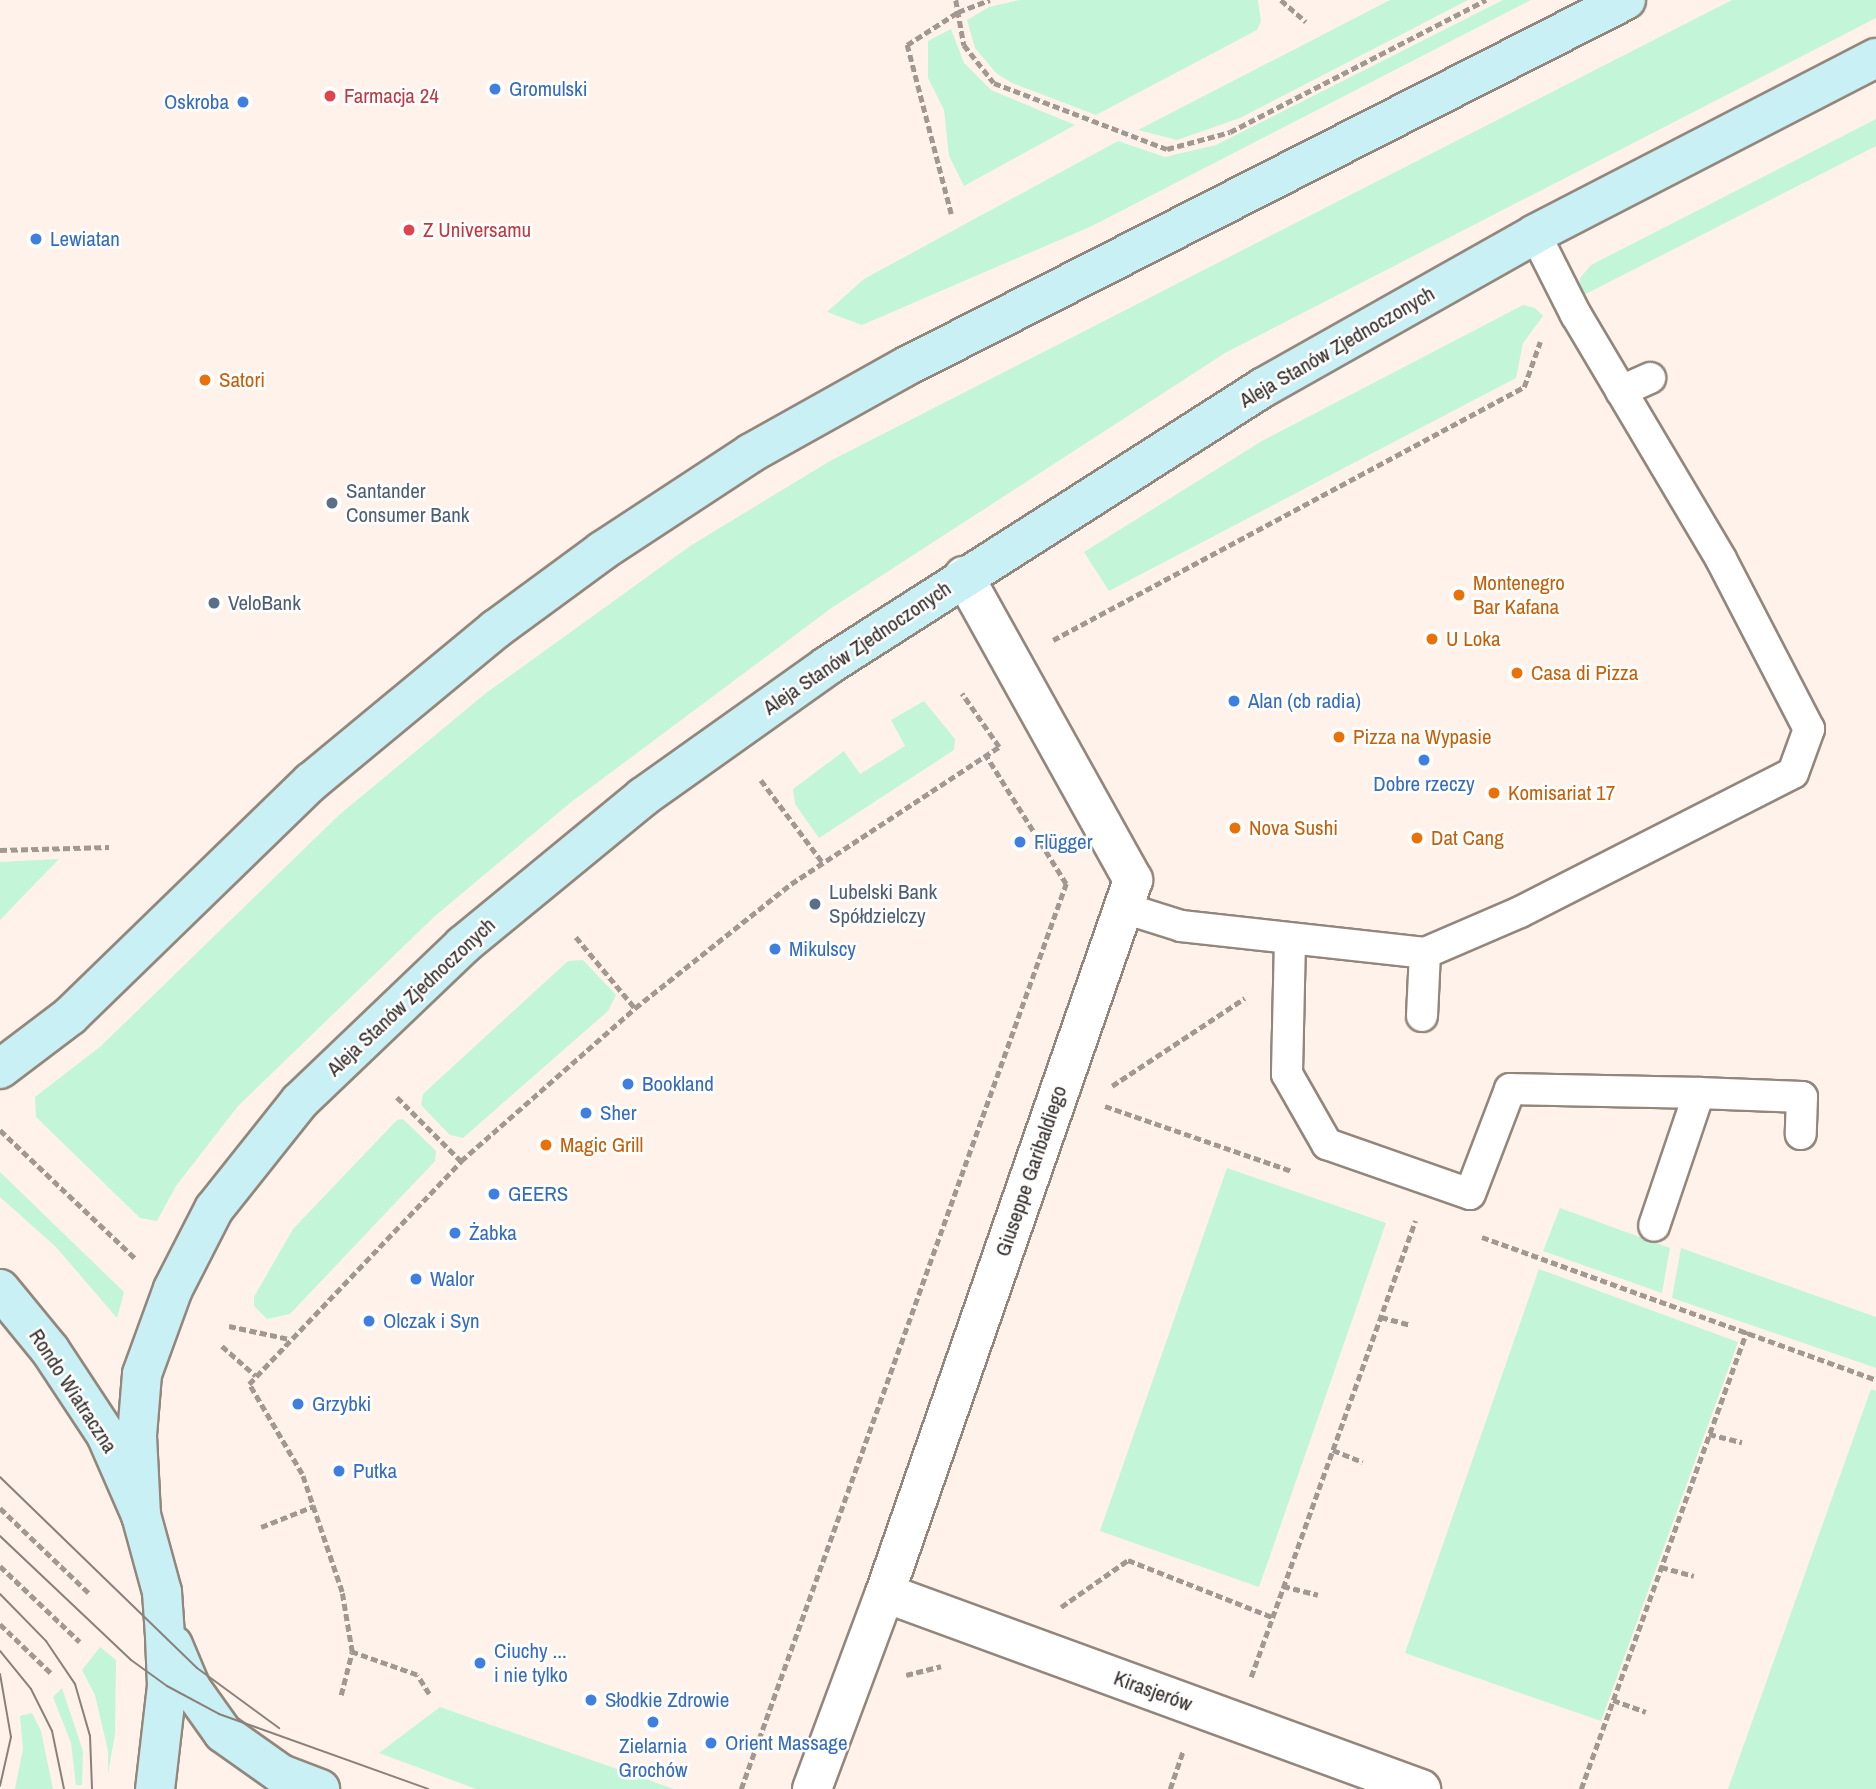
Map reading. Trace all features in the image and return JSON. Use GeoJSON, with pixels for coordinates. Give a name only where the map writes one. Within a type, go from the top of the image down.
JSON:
{"type":"FeatureCollection","features":[{"type":"Feature","properties":{"kind":"main road"},"geometry":{"type":"LineString","coordinates":[[0,1069],[70,1016],[311,782],[496,629],[602,551],[751,453],[905,367],[1626,0]]}},
{"type":"Feature","properties":{"kind":"main road","name":"Aleja Stanów Zjednoczonych"},"geometry":{"type":"LineString","coordinates":[[141,1515],[142,1374],[155,1331],[214,1209],[300,1101],[463,945],[643,797],[827,666],[964,576],[1264,387],[1535,234],[1876,58]]}},
{"type":"Feature","properties":{"kind":"main road","name":"Rondo Wiatraczna"},"geometry":{"type":"LineString","coordinates":[[0,1289],[50,1350],[106,1435],[141,1515],[162,1591],[167,1686],[155,1789]]}},
{"type":"Feature","properties":{"kind":"main road"},"geometry":{"type":"LineString","coordinates":[[162,1591],[181,1665],[212,1721],[259,1761],[320,1789]]}},
{"type":"Feature","properties":{"kind":"street","name":"Giuseppe Garibaldiego"},"geometry":{"type":"LineString","coordinates":[[812,1789],[885,1592],[1133,880],[964,576]]}},
{"type":"Feature","properties":{"kind":"street","name":"Kirasjerów"},"geometry":{"type":"LineString","coordinates":[[885,1592],[1421,1789]]}},
{"type":"Feature","properties":{"kind":"lane"},"geometry":{"type":"LineString","coordinates":[[1124,908],[1290,955],[1425,953],[1520,912],[1793,773],[1809,729],[1721,559],[1576,315],[1535,234]]}},
{"type":"Feature","properties":{"kind":"lane"},"geometry":{"type":"LineString","coordinates":[[1621,391],[1650,378]]}},
{"type":"Feature","properties":{"kind":"lane"},"geometry":{"type":"LineString","coordinates":[[1422,1016],[1425,953]]}},
{"type":"Feature","properties":{"kind":"lane"},"geometry":{"type":"LineString","coordinates":[[1290,955],[1287,1074],[1327,1144],[1470,1194],[1510,1089],[1802,1097],[1801,1134]]}},
{"type":"Feature","properties":{"kind":"lane"},"geometry":{"type":"LineString","coordinates":[[1654,1226],[1699,1093]]}},
{"type":"Feature","properties":{"kind":"path"},"geometry":{"type":"LineString","coordinates":[[956,0],[971,57],[1001,87],[1155,147],[1180,149],[1230,132],[1486,0]]}},
{"type":"Feature","properties":{"kind":"path"},"geometry":{"type":"LineString","coordinates":[[951,214],[907,45],[958,12],[990,0]]}},
{"type":"Feature","properties":{"kind":"path"},"geometry":{"type":"LineString","coordinates":[[1281,0],[1306,22]]}},
{"type":"Feature","properties":{"kind":"path"},"geometry":{"type":"LineString","coordinates":[[1044,646],[1524,387],[1544,333],[1576,315]]}},
{"type":"Feature","properties":{"kind":"path"},"geometry":{"type":"LineString","coordinates":[[341,1695],[352,1652],[342,1592],[302,1474],[248,1384],[461,1161],[635,1008],[823,863],[999,747],[962,694]]}},
{"type":"Feature","properties":{"kind":"path"},"geometry":{"type":"LineString","coordinates":[[741,1789],[1066,884],[986,756]]}},
{"type":"Feature","properties":{"kind":"path"},"geometry":{"type":"LineString","coordinates":[[761,780],[823,863]]}},
{"type":"Feature","properties":{"kind":"path"},"geometry":{"type":"LineString","coordinates":[[0,850],[109,846]]}},
{"type":"Feature","properties":{"kind":"path"},"geometry":{"type":"LineString","coordinates":[[576,937],[635,1008]]}},
{"type":"Feature","properties":{"kind":"path"},"geometry":{"type":"LineString","coordinates":[[1100,1093],[1290,955]]}},
{"type":"Feature","properties":{"kind":"path"},"geometry":{"type":"LineString","coordinates":[[397,1097],[461,1161]]}},
{"type":"Feature","properties":{"kind":"path"},"geometry":{"type":"LineString","coordinates":[[0,1130],[142,1265]]}},
{"type":"Feature","properties":{"kind":"path"},"geometry":{"type":"LineString","coordinates":[[1235,1721],[1418,1214]]}},
{"type":"Feature","properties":{"kind":"path"},"geometry":{"type":"LineString","coordinates":[[1381,1317],[1410,1325]]}},
{"type":"Feature","properties":{"kind":"path"},"geometry":{"type":"LineString","coordinates":[[229,1326],[289,1339]]}},
{"type":"Feature","properties":{"kind":"path"},"geometry":{"type":"LineString","coordinates":[[1581,1789],[1747,1331]]}},
{"type":"Feature","properties":{"kind":"path"},"geometry":{"type":"LineString","coordinates":[[222,1346],[256,1376]]}},
{"type":"Feature","properties":{"kind":"path"},"geometry":{"type":"LineString","coordinates":[[1709,1434],[1742,1441]]}},
{"type":"Feature","properties":{"kind":"path"},"geometry":{"type":"LineString","coordinates":[[1333,1450],[1363,1462]]}},
{"type":"Feature","properties":{"kind":"path"},"geometry":{"type":"LineString","coordinates":[[261,1527],[314,1506]]}},
{"type":"Feature","properties":{"kind":"path"},"geometry":{"type":"LineString","coordinates":[[0,1508],[91,1595]]}},
{"type":"Feature","properties":{"kind":"path"},"geometry":{"type":"LineString","coordinates":[[1058,1609],[1128,1560],[1272,1617]]}},
{"type":"Feature","properties":{"kind":"path"},"geometry":{"type":"LineString","coordinates":[[0,1566],[80,1642]]}},
{"type":"Feature","properties":{"kind":"path"},"geometry":{"type":"LineString","coordinates":[[1661,1567],[1694,1576]]}},
{"type":"Feature","properties":{"kind":"path"},"geometry":{"type":"LineString","coordinates":[[1283,1586],[1318,1595]]}},
{"type":"Feature","properties":{"kind":"path"},"geometry":{"type":"LineString","coordinates":[[0,1624],[51,1673]]}},
{"type":"Feature","properties":{"kind":"path"},"geometry":{"type":"LineString","coordinates":[[352,1652],[417,1675],[429,1694]]}},
{"type":"Feature","properties":{"kind":"path"},"geometry":{"type":"LineString","coordinates":[[894,1680],[918,1669],[943,1666]]}},
{"type":"Feature","properties":{"kind":"path"},"geometry":{"type":"LineString","coordinates":[[1613,1700],[1646,1712]]}},
{"type":"Feature","properties":{"kind":"path"},"geometry":{"type":"LineString","coordinates":[[1171,1744],[1184,1749]]}},
{"type":"Feature","properties":{"kind":"green space"},"geometry":{"type":"Polygon","coordinates":[[[1019,0],[1258,0],[1261,21],[1257,30],[1096,115],[1012,83],[996,73],[975,48],[967,20],[989,7],[1019,0]]]}},
{"type":"Feature","properties":{"kind":"green space"},"geometry":{"type":"Polygon","coordinates":[[[1390,0],[1468,0],[1240,118],[1177,140],[1138,130],[1390,0]]]}},
{"type":"Feature","properties":{"kind":"green space"},"geometry":{"type":"Polygon","coordinates":[[[1503,0],[1531,0],[1092,226],[862,325],[827,312],[864,279],[1118,141],[1165,157],[1216,145],[1503,0]]]}},
{"type":"Feature","properties":{"kind":"green space"},"geometry":{"type":"Polygon","coordinates":[[[1732,0],[1876,0],[1876,18],[1225,353],[830,609],[570,803],[435,916],[238,1106],[176,1186],[157,1221],[140,1218],[36,1117],[35,1097],[101,1046],[339,815],[486,693],[690,546],[830,461],[1732,0]]]}},
{"type":"Feature","properties":{"kind":"green space"},"geometry":{"type":"Polygon","coordinates":[[[951,29],[964,63],[991,90],[1075,125],[964,186],[949,156],[944,110],[928,78],[928,41],[951,29]]]}},
{"type":"Feature","properties":{"kind":"green space"},"geometry":{"type":"Polygon","coordinates":[[[1876,119],[1876,146],[1578,298],[1580,278],[1591,265],[1876,119]]]}},
{"type":"Feature","properties":{"kind":"green space"},"geometry":{"type":"Polygon","coordinates":[[[1523,305],[1535,308],[1543,316],[1523,343],[1516,378],[1109,591],[1084,552],[1262,441],[1523,305]]]}},
{"type":"Feature","properties":{"kind":"green space"},"geometry":{"type":"Polygon","coordinates":[[[924,701],[955,739],[954,750],[819,838],[795,804],[793,789],[844,751],[860,774],[905,746],[891,720],[924,701]]]}},
{"type":"Feature","properties":{"kind":"green space"},"geometry":{"type":"Polygon","coordinates":[[[59,859],[0,920],[0,862],[59,859]]]}},
{"type":"Feature","properties":{"kind":"green space"},"geometry":{"type":"Polygon","coordinates":[[[583,960],[616,995],[608,1011],[463,1138],[450,1135],[421,1105],[423,1094],[568,961],[583,960]]]}},
{"type":"Feature","properties":{"kind":"green space"},"geometry":{"type":"Polygon","coordinates":[[[403,1119],[436,1151],[435,1161],[290,1314],[267,1319],[254,1306],[254,1297],[293,1229],[397,1120],[403,1119]]]}},
{"type":"Feature","properties":{"kind":"green space"},"geometry":{"type":"Polygon","coordinates":[[[1227,1168],[1386,1223],[1259,1587],[1100,1531],[1227,1168]]]}},
{"type":"Feature","properties":{"kind":"green space"},"geometry":{"type":"Polygon","coordinates":[[[0,1172],[124,1292],[117,1318],[56,1247],[0,1197],[0,1172]]]}},
{"type":"Feature","properties":{"kind":"green space"},"geometry":{"type":"Polygon","coordinates":[[[1560,1208],[1670,1248],[1662,1293],[1543,1251],[1560,1208]]]}},
{"type":"Feature","properties":{"kind":"green space"},"geometry":{"type":"Polygon","coordinates":[[[1681,1248],[1876,1317],[1876,1368],[1672,1298],[1681,1248]]]}},
{"type":"Feature","properties":{"kind":"green space"},"geometry":{"type":"Polygon","coordinates":[[[1539,1269],[1738,1342],[1601,1721],[1405,1653],[1539,1269]]]}},
{"type":"Feature","properties":{"kind":"green space"},"geometry":{"type":"Polygon","coordinates":[[[1871,1389],[1876,1391],[1876,1789],[1728,1789],[1871,1389]]]}},
{"type":"Feature","properties":{"kind":"green space"},"geometry":{"type":"Polygon","coordinates":[[[100,1647],[116,1660],[115,1734],[108,1774],[108,1751],[95,1695],[82,1670],[100,1647]]]}},
{"type":"Feature","properties":{"kind":"green space"},"geometry":{"type":"Polygon","coordinates":[[[62,1688],[83,1751],[82,1785],[76,1785],[71,1743],[53,1697],[62,1688]]]}},
{"type":"Feature","properties":{"kind":"green space"},"geometry":{"type":"Polygon","coordinates":[[[440,1707],[674,1789],[476,1789],[379,1753],[440,1707]]]}},
{"type":"Feature","properties":{"kind":"green space"},"geometry":{"type":"Polygon","coordinates":[[[32,1713],[41,1731],[53,1789],[15,1789],[23,1749],[20,1716],[32,1713]]]}},
{"type":"Feature","properties":{"kind":"tram line"},"geometry":{"type":"LineString","coordinates":[[0,1477],[197,1668],[279,1728]]}},
{"type":"Feature","properties":{"kind":"tram line"},"geometry":{"type":"LineString","coordinates":[[0,1536],[131,1660],[167,1686],[219,1714],[428,1789]]}},
{"type":"Feature","properties":{"kind":"tram line"},"geometry":{"type":"LineString","coordinates":[[0,1594],[46,1641],[75,1684],[90,1736],[92,1789]]}},
{"type":"Feature","properties":{"kind":"tram line"},"geometry":{"type":"LineString","coordinates":[[0,1651],[31,1689],[52,1731],[64,1789]]}},
{"type":"Feature","properties":{"kind":"tram line"},"geometry":{"type":"LineString","coordinates":[[0,1674],[11,1737],[0,1786]]}},
{"type":"Feature","properties":{"kind":"place","name":"Gromulski"},"geometry":{"type":"Point","coordinates":[495,89]}},
{"type":"Feature","properties":{"kind":"place","name":"Farmacja 24"},"geometry":{"type":"Point","coordinates":[330,96]}},
{"type":"Feature","properties":{"kind":"place","name":"Oskroba"},"geometry":{"type":"Point","coordinates":[243,102]}},
{"type":"Feature","properties":{"kind":"place","name":"Z Universamu"},"geometry":{"type":"Point","coordinates":[409,230]}},
{"type":"Feature","properties":{"kind":"place","name":"Lewiatan"},"geometry":{"type":"Point","coordinates":[36,239]}},
{"type":"Feature","properties":{"kind":"place","name":"Satori"},"geometry":{"type":"Point","coordinates":[205,380]}},
{"type":"Feature","properties":{"kind":"place","name":"Santander Consumer Bank"},"geometry":{"type":"Point","coordinates":[332,503]}},
{"type":"Feature","properties":{"kind":"place","name":"Montenegro Bar Kafana"},"geometry":{"type":"Point","coordinates":[1459,595]}},
{"type":"Feature","properties":{"kind":"place","name":"VeloBank"},"geometry":{"type":"Point","coordinates":[214,603]}},
{"type":"Feature","properties":{"kind":"place","name":"U Loka"},"geometry":{"type":"Point","coordinates":[1432,639]}},
{"type":"Feature","properties":{"kind":"place","name":"Casa di Pizza"},"geometry":{"type":"Point","coordinates":[1517,673]}},
{"type":"Feature","properties":{"kind":"place","name":"Alan (cb radia)"},"geometry":{"type":"Point","coordinates":[1234,701]}},
{"type":"Feature","properties":{"kind":"place","name":"Pizza na Wypasie"},"geometry":{"type":"Point","coordinates":[1339,737]}},
{"type":"Feature","properties":{"kind":"place","name":"Dobre rzeczy"},"geometry":{"type":"Point","coordinates":[1424,760]}},
{"type":"Feature","properties":{"kind":"place","name":"Komisariat 17"},"geometry":{"type":"Point","coordinates":[1494,793]}},
{"type":"Feature","properties":{"kind":"place","name":"Nova Sushi"},"geometry":{"type":"Point","coordinates":[1235,828]}},
{"type":"Feature","properties":{"kind":"place","name":"Dat Cang"},"geometry":{"type":"Point","coordinates":[1417,838]}},
{"type":"Feature","properties":{"kind":"place","name":"Flügger"},"geometry":{"type":"Point","coordinates":[1020,842]}},
{"type":"Feature","properties":{"kind":"place","name":"Lubelski Bank Spółdzielczy"},"geometry":{"type":"Point","coordinates":[815,904]}},
{"type":"Feature","properties":{"kind":"place","name":"Mikulscy"},"geometry":{"type":"Point","coordinates":[775,949]}},
{"type":"Feature","properties":{"kind":"place","name":"Bookland"},"geometry":{"type":"Point","coordinates":[628,1084]}},
{"type":"Feature","properties":{"kind":"place","name":"Sher"},"geometry":{"type":"Point","coordinates":[586,1113]}},
{"type":"Feature","properties":{"kind":"place","name":"Magic Grill"},"geometry":{"type":"Point","coordinates":[546,1145]}},
{"type":"Feature","properties":{"kind":"place","name":"GEERS"},"geometry":{"type":"Point","coordinates":[494,1194]}},
{"type":"Feature","properties":{"kind":"place","name":"Żabka"},"geometry":{"type":"Point","coordinates":[455,1233]}},
{"type":"Feature","properties":{"kind":"place","name":"Walor"},"geometry":{"type":"Point","coordinates":[416,1279]}},
{"type":"Feature","properties":{"kind":"place","name":"Olczak i Syn"},"geometry":{"type":"Point","coordinates":[369,1321]}},
{"type":"Feature","properties":{"kind":"place","name":"Grzybki"},"geometry":{"type":"Point","coordinates":[298,1404]}},
{"type":"Feature","properties":{"kind":"place","name":"Putka"},"geometry":{"type":"Point","coordinates":[339,1471]}},
{"type":"Feature","properties":{"kind":"place","name":"Ciuchy ... i nie tylko"},"geometry":{"type":"Point","coordinates":[480,1663]}},
{"type":"Feature","properties":{"kind":"place","name":"Słodkie Zdrowie"},"geometry":{"type":"Point","coordinates":[591,1700]}},
{"type":"Feature","properties":{"kind":"place","name":"Zielarnia Grochów"},"geometry":{"type":"Point","coordinates":[653,1722]}},
{"type":"Feature","properties":{"kind":"place","name":"Orient Massage"},"geometry":{"type":"Point","coordinates":[711,1743]}}]}
